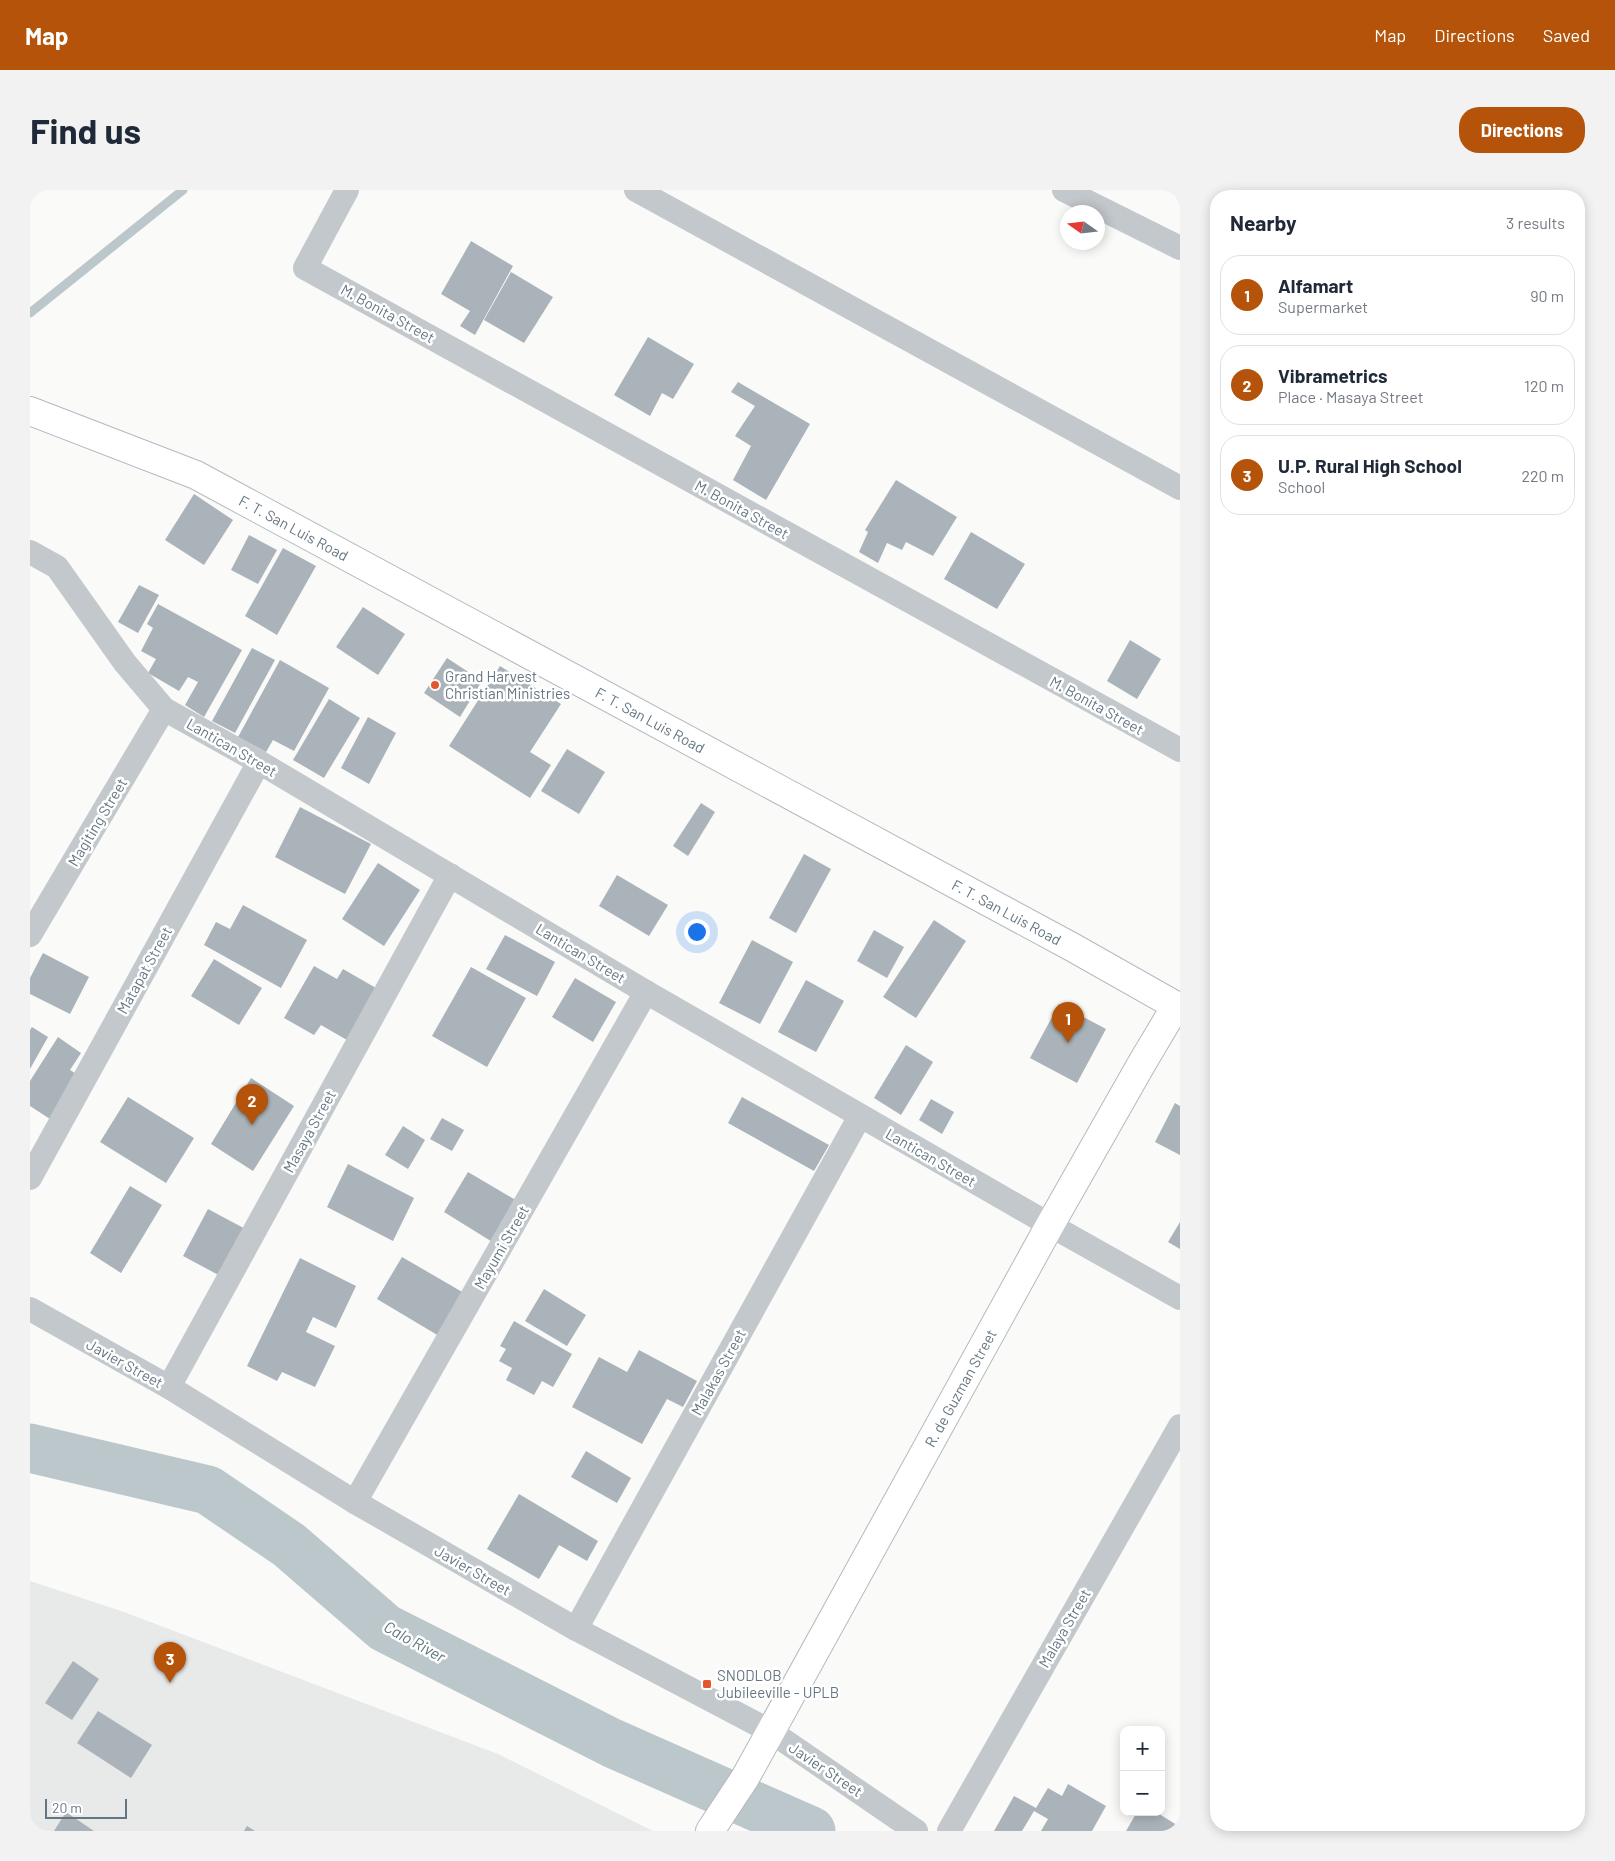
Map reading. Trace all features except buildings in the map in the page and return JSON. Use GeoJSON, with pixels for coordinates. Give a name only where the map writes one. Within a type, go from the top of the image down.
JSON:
{"type":"FeatureCollection","features":[{"type":"Feature","properties":{"kind":"main road","name":"F. T. San Luis Road"},"geometry":{"type":"LineString","coordinates":[[30,411],[196,475],[1179,1005]]}},
{"type":"Feature","properties":{"kind":"main road","name":"R. de Guzman Street"},"geometry":{"type":"LineString","coordinates":[[710,1831],[745,1778],[1050,1225],[1142,1063],[1179,1005]]}},
{"type":"Feature","properties":{"kind":"street","name":"M. Bonita Street"},"geometry":{"type":"LineString","coordinates":[[348,190],[305,268],[1180,750]]}},
{"type":"Feature","properties":{"kind":"street"},"geometry":{"type":"LineString","coordinates":[[636,190],[1180,488]]}},
{"type":"Feature","properties":{"kind":"street"},"geometry":{"type":"LineString","coordinates":[[1064,190],[1180,248]]}},
{"type":"Feature","properties":{"kind":"street","name":"Lantican Street"},"geometry":{"type":"LineString","coordinates":[[30,552],[57,567],[125,663],[164,709],[259,762],[646,992],[1180,1298]]}},
{"type":"Feature","properties":{"kind":"street","name":"Magiting Street"},"geometry":{"type":"LineString","coordinates":[[30,936],[164,709]]}},
{"type":"Feature","properties":{"kind":"street","name":"Matapat Street"},"geometry":{"type":"LineString","coordinates":[[30,1178],[259,762]]}},
{"type":"Feature","properties":{"kind":"street","name":"Masaya Street"},"geometry":{"type":"LineString","coordinates":[[169,1387],[450,875]]}},
{"type":"Feature","properties":{"kind":"street","name":"Mayumi Street"},"geometry":{"type":"LineString","coordinates":[[355,1502],[646,992]]}},
{"type":"Feature","properties":{"kind":"street","name":"Malakas Street"},"geometry":{"type":"LineString","coordinates":[[576,1629],[860,1116]]}},
{"type":"Feature","properties":{"kind":"street","name":"Javier Street"},"geometry":{"type":"LineString","coordinates":[[30,1309],[169,1387],[355,1502],[576,1629],[770,1731],[916,1831]]}},
{"type":"Feature","properties":{"kind":"street","name":"Malaya Street"},"geometry":{"type":"LineString","coordinates":[[949,1831],[1180,1426]]}},
{"type":"Feature","properties":{"kind":"shaded area"},"geometry":{"type":"Polygon","coordinates":[[[30,1581],[124,1612],[498,1754],[653,1831],[30,1831],[30,1581]]]}},
{"type":"Feature","properties":{"kind":"waterway"},"geometry":{"type":"LineString","coordinates":[[30,313],[183,190]]}},
{"type":"Feature","properties":{"kind":"waterway","name":"Calo River"},"geometry":{"type":"LineString","coordinates":[[30,1448],[208,1490],[289,1545],[385,1628],[612,1743],[811,1831]]}},
{"type":"Feature","properties":{"kind":"place","name":"Grand Harvest Christian Ministries"},"geometry":{"type":"Point","coordinates":[435,685]}},
{"type":"Feature","properties":{"kind":"place","name":"Alfamart"},"geometry":{"type":"Point","coordinates":[1068,1043]}},
{"type":"Feature","properties":{"kind":"place","name":"Vibrametrics"},"geometry":{"type":"Point","coordinates":[252,1125]}},
{"type":"Feature","properties":{"kind":"place","name":"U.P. Rural High School"},"geometry":{"type":"Point","coordinates":[170,1683]}},
{"type":"Feature","properties":{"kind":"place","name":"SNODLOB Jubileeville - UPLB"},"geometry":{"type":"Point","coordinates":[707,1684]}}]}
